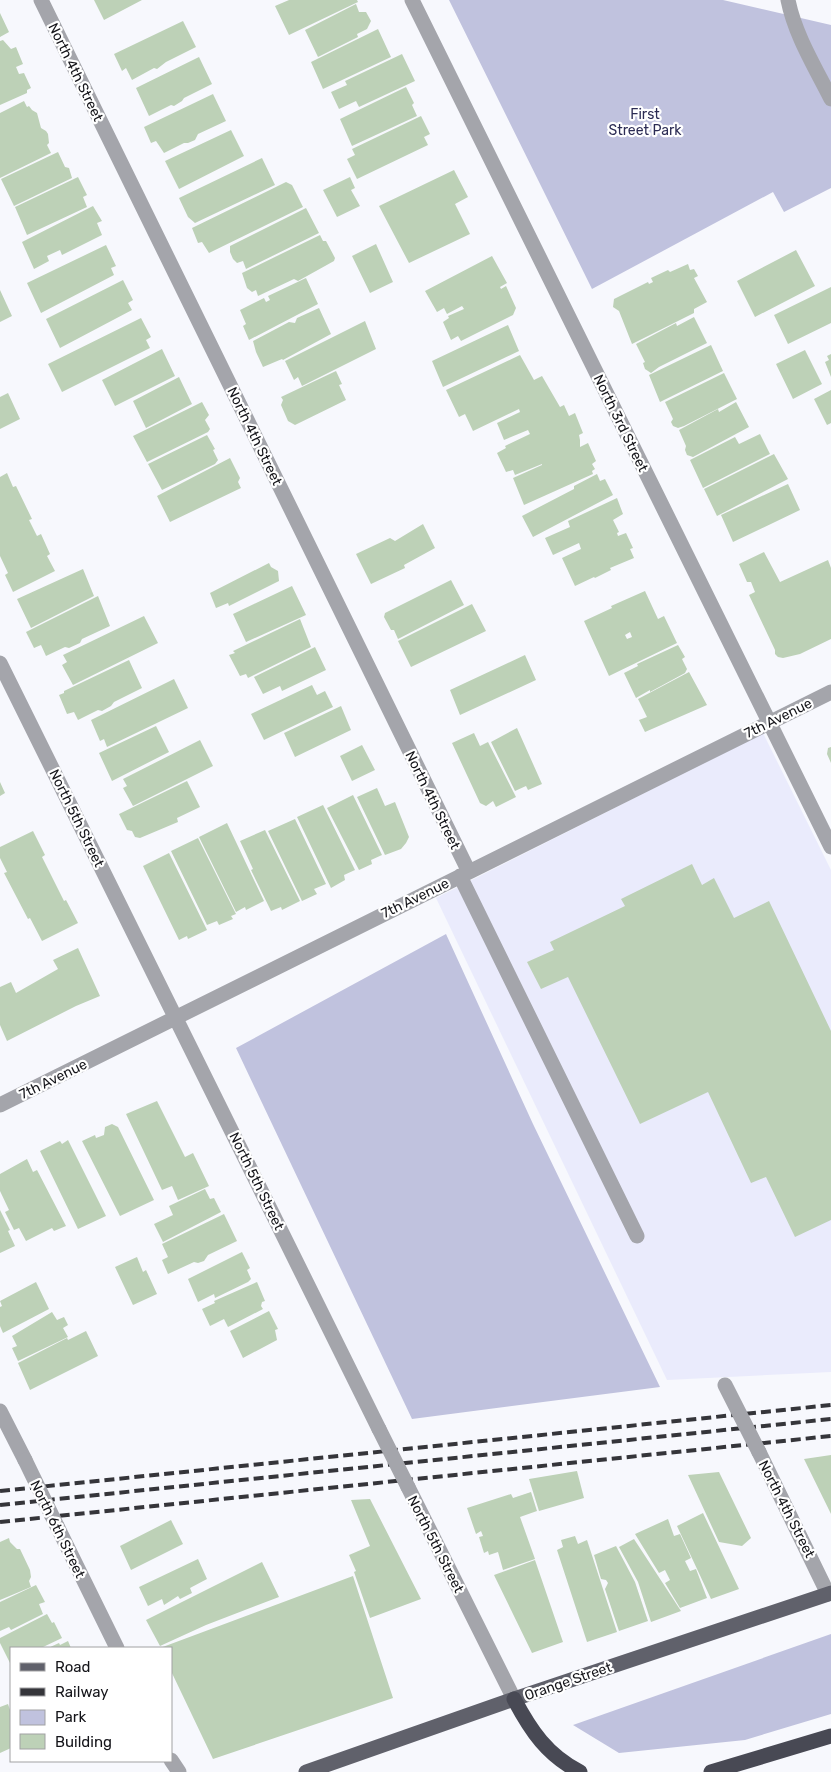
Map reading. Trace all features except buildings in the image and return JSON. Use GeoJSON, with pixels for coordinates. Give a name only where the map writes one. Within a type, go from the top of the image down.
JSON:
{"type":"FeatureCollection","features":[{"type":"Feature","properties":{"kind":"highway"},"geometry":{"type":"LineString","coordinates":[[514,1699],[528,1726],[546,1747],[565,1764],[580,1772]]}},
{"type":"Feature","properties":{"kind":"highway"},"geometry":{"type":"LineString","coordinates":[[710,1772],[831,1736]]}},
{"type":"Feature","properties":{"kind":"main road","name":"Orange Street"},"geometry":{"type":"LineString","coordinates":[[306,1772],[514,1699],[829,1593]]}},
{"type":"Feature","properties":{"kind":"street","name":"North 4th Street"},"geometry":{"type":"LineString","coordinates":[[41,0],[637,1236]]}},
{"type":"Feature","properties":{"kind":"street","name":"North 3rd Street"},"geometry":{"type":"LineString","coordinates":[[412,0],[831,847]]}},
{"type":"Feature","properties":{"kind":"street"},"geometry":{"type":"LineString","coordinates":[[788,0],[790,11],[800,36],[831,99]]}},
{"type":"Feature","properties":{"kind":"street","name":"North 5th Street"},"geometry":{"type":"LineString","coordinates":[[0,663],[514,1699]]}},
{"type":"Feature","properties":{"kind":"street","name":"7th Avenue"},"geometry":{"type":"LineString","coordinates":[[0,1105],[831,692]]}},
{"type":"Feature","properties":{"kind":"street","name":"North 4th Street"},"geometry":{"type":"LineString","coordinates":[[726,1385],[829,1593]]}},
{"type":"Feature","properties":{"kind":"street","name":"North 6th Street"},"geometry":{"type":"LineString","coordinates":[[0,1411],[117,1647]]}},
{"type":"Feature","properties":{"kind":"street"},"geometry":{"type":"LineString","coordinates":[[172,1762],[179,1772]]}},
{"type":"Feature","properties":{"kind":"shaded area"},"geometry":{"type":"Polygon","coordinates":[[[763,733],[831,870],[831,1372],[667,1380],[436,898],[763,733]]]}},
{"type":"Feature","properties":{"kind":"green space","name":"First Street Park"},"geometry":{"type":"Polygon","coordinates":[[[449,0],[723,0],[831,25],[831,188],[784,212],[773,192],[592,289],[449,0]]]}},
{"type":"Feature","properties":{"kind":"green space"},"geometry":{"type":"Polygon","coordinates":[[[446,934],[533,1124],[660,1387],[412,1419],[236,1048],[446,934]]]}},
{"type":"Feature","properties":{"kind":"green space"},"geometry":{"type":"Polygon","coordinates":[[[831,1634],[831,1714],[745,1740],[619,1753],[573,1725],[831,1634]]]}},
{"type":"Feature","properties":{"kind":"railway"},"geometry":{"type":"LineString","coordinates":[[0,1491],[831,1405]]}},
{"type":"Feature","properties":{"kind":"railway"},"geometry":{"type":"LineString","coordinates":[[0,1505],[831,1419]]}},
{"type":"Feature","properties":{"kind":"railway"},"geometry":{"type":"LineString","coordinates":[[0,1522],[831,1436]]}}]}
